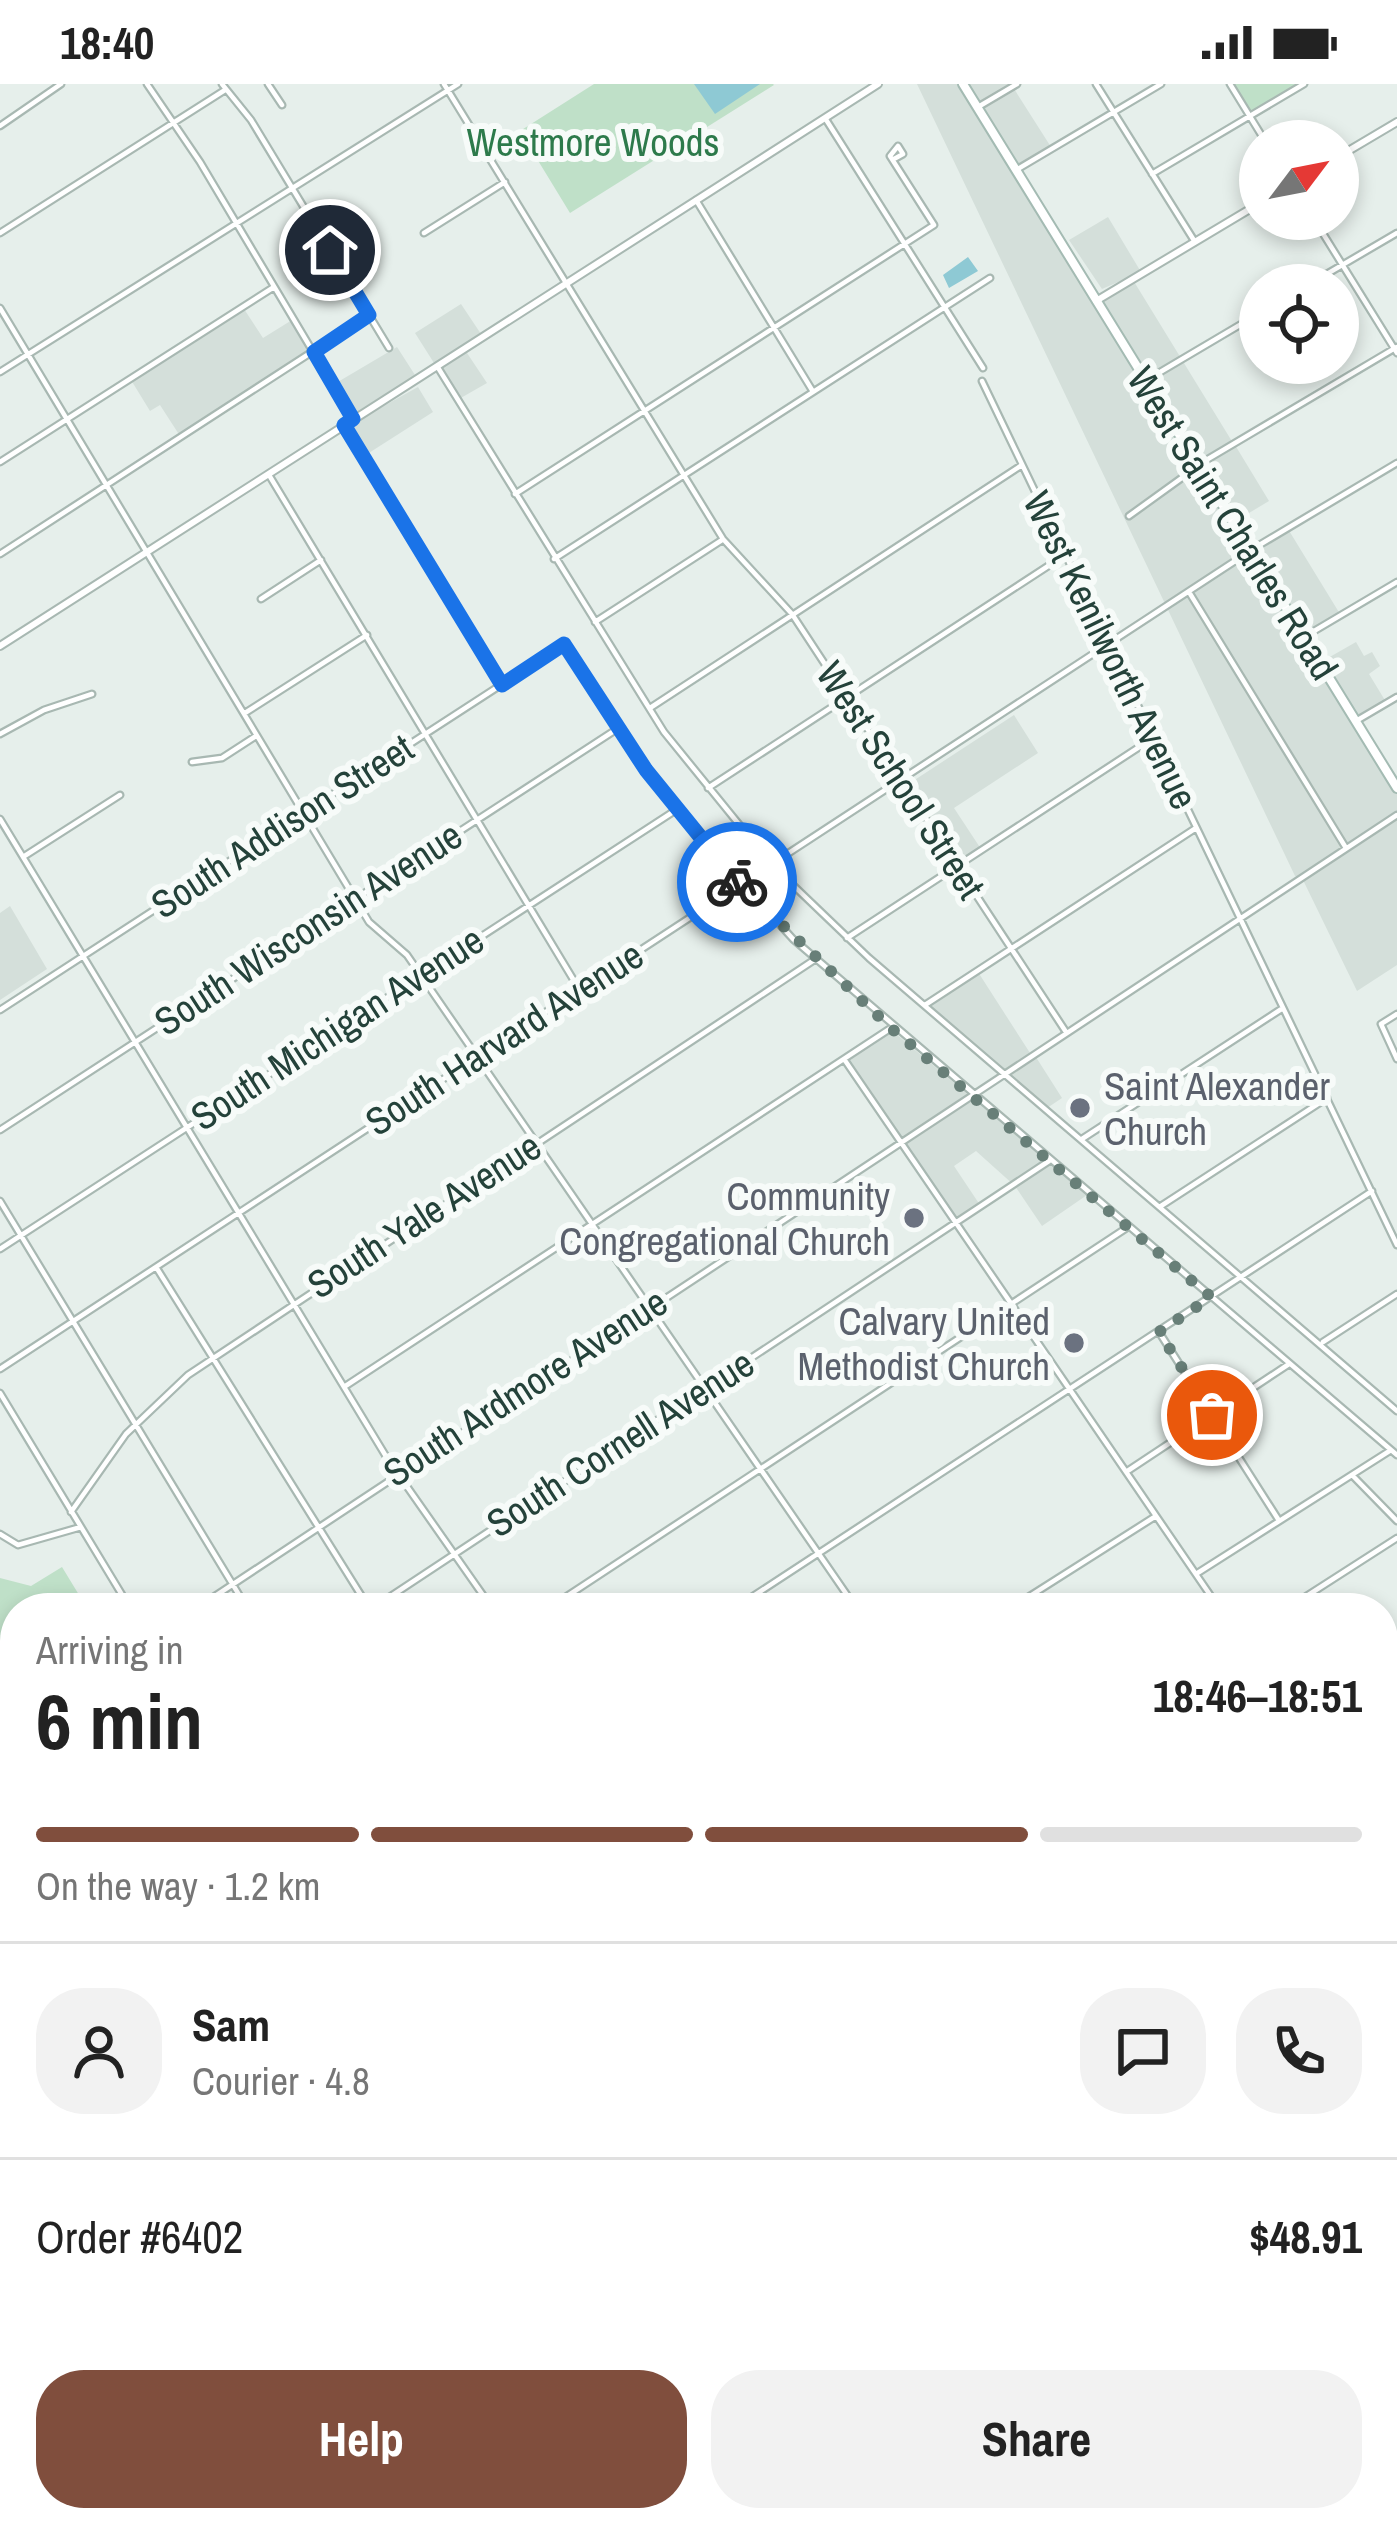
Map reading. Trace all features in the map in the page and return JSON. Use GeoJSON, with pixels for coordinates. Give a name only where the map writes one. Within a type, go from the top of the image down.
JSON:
{"type":"FeatureCollection","features":[{"type":"Feature","properties":{"kind":"main road","name":"West Saint Charles Road"},"geometry":{"type":"LineString","coordinates":[[963,84],[1397,788]]}},
{"type":"Feature","properties":{"kind":"street"},"geometry":{"type":"LineString","coordinates":[[0,126],[61,84]]}},
{"type":"Feature","properties":{"kind":"street"},"geometry":{"type":"LineString","coordinates":[[147,84],[353,419]]}},
{"type":"Feature","properties":{"kind":"street"},"geometry":{"type":"LineString","coordinates":[[268,84],[282,105]]}},
{"type":"Feature","properties":{"kind":"street"},"geometry":{"type":"LineString","coordinates":[[0,372],[291,184],[458,84]]}},
{"type":"Feature","properties":{"kind":"street"},"geometry":{"type":"LineString","coordinates":[[0,646],[878,84]]}},
{"type":"Feature","properties":{"kind":"street"},"geometry":{"type":"LineString","coordinates":[[978,107],[1017,84]]}},
{"type":"Feature","properties":{"kind":"street"},"geometry":{"type":"LineString","coordinates":[[1096,84],[1195,242]]}},
{"type":"Feature","properties":{"kind":"street"},"geometry":{"type":"LineString","coordinates":[[1016,170],[1161,84]]}},
{"type":"Feature","properties":{"kind":"street"},"geometry":{"type":"LineString","coordinates":[[1230,84],[1252,120]]}},
{"type":"Feature","properties":{"kind":"street"},"geometry":{"type":"LineString","coordinates":[[1152,174],[1304,84]]}},
{"type":"Feature","properties":{"kind":"street"},"geometry":{"type":"LineString","coordinates":[[0,233],[223,87],[251,120],[389,348]]}},
{"type":"Feature","properties":{"kind":"street","name":"West School Street"},"geometry":{"type":"LineString","coordinates":[[446,87],[723,539],[792,614],[1066,1032]]}},
{"type":"Feature","properties":{"kind":"street"},"geometry":{"type":"LineString","coordinates":[[825,118],[983,368]]}},
{"type":"Feature","properties":{"kind":"street"},"geometry":{"type":"LineString","coordinates":[[1359,145],[1397,122]]}},
{"type":"Feature","properties":{"kind":"street"},"geometry":{"type":"LineString","coordinates":[[514,494],[934,225],[894,159]]}},
{"type":"Feature","properties":{"kind":"street"},"geometry":{"type":"LineString","coordinates":[[424,233],[505,182]]}},
{"type":"Feature","properties":{"kind":"street"},"geometry":{"type":"LineString","coordinates":[[696,200],[813,392]]}},
{"type":"Feature","properties":{"kind":"street"},"geometry":{"type":"LineString","coordinates":[[1096,301],[1239,216]]}},
{"type":"Feature","properties":{"kind":"street"},"geometry":{"type":"LineString","coordinates":[[1344,264],[1397,233]]}},
{"type":"Feature","properties":{"kind":"street"},"geometry":{"type":"LineString","coordinates":[[554,559],[990,278]]}},
{"type":"Feature","properties":{"kind":"street"},"geometry":{"type":"LineString","coordinates":[[0,462],[274,286]]}},
{"type":"Feature","properties":{"kind":"street"},"geometry":{"type":"LineString","coordinates":[[1129,516],[1199,467],[1396,350],[1359,292]]}},
{"type":"Feature","properties":{"kind":"street"},"geometry":{"type":"LineString","coordinates":[[0,308],[374,927],[403,948],[846,1593]]}},
{"type":"Feature","properties":{"kind":"street"},"geometry":{"type":"LineString","coordinates":[[0,554],[369,315]]}},
{"type":"Feature","properties":{"kind":"street"},"geometry":{"type":"LineString","coordinates":[[1145,381],[1239,325]]}},
{"type":"Feature","properties":{"kind":"street"},"geometry":{"type":"LineString","coordinates":[[437,366],[648,708],[707,789],[772,865],[847,938],[1323,1342],[1397,1412]]}},
{"type":"Feature","properties":{"kind":"street","name":"West Kenilworth Avenue"},"geometry":{"type":"LineString","coordinates":[[982,382],[1397,1245]]}},
{"type":"Feature","properties":{"kind":"street"},"geometry":{"type":"LineString","coordinates":[[344,425],[502,685]]}},
{"type":"Feature","properties":{"kind":"street","name":"South Harvard Avenue"},"geometry":{"type":"LineString","coordinates":[[0,1370],[237,1209],[1250,551],[1397,463]]}},
{"type":"Feature","properties":{"kind":"street"},"geometry":{"type":"LineString","coordinates":[[648,708],[1022,465]]}},
{"type":"Feature","properties":{"kind":"street"},"geometry":{"type":"LineString","coordinates":[[268,473],[579,989]]}},
{"type":"Feature","properties":{"kind":"street"},"geometry":{"type":"LineString","coordinates":[[595,622],[723,539]]}},
{"type":"Feature","properties":{"kind":"street"},"geometry":{"type":"LineString","coordinates":[[707,789],[1065,555]]}},
{"type":"Feature","properties":{"kind":"street"},"geometry":{"type":"LineString","coordinates":[[261,599],[321,560]]}},
{"type":"Feature","properties":{"kind":"street"},"geometry":{"type":"LineString","coordinates":[[1304,638],[1397,582]]}},
{"type":"Feature","properties":{"kind":"street"},"geometry":{"type":"LineString","coordinates":[[1188,592],[1346,848]]}},
{"type":"Feature","properties":{"kind":"street"},"geometry":{"type":"LineString","coordinates":[[243,715],[367,635]]}},
{"type":"Feature","properties":{"kind":"street","name":"South Addison Street"},"geometry":{"type":"LineString","coordinates":[[0,1010],[564,644],[617,730]]}},
{"type":"Feature","properties":{"kind":"street"},"geometry":{"type":"LineString","coordinates":[[0,734],[44,710],[92,694]]}},
{"type":"Feature","properties":{"kind":"street"},"geometry":{"type":"LineString","coordinates":[[1356,721],[1397,697]]}},
{"type":"Feature","properties":{"kind":"street"},"geometry":{"type":"LineString","coordinates":[[617,730],[740,886],[814,959],[1394,1453],[1196,1574]]}},
{"type":"Feature","properties":{"kind":"street","name":"South Wisconsin Avenue"},"geometry":{"type":"LineString","coordinates":[[0,1130],[617,730]]}},
{"type":"Feature","properties":{"kind":"street"},"geometry":{"type":"LineString","coordinates":[[192,762],[222,758],[256,736]]}},
{"type":"Feature","properties":{"kind":"street"},"geometry":{"type":"LineString","coordinates":[[847,938],[1153,738]]}},
{"type":"Feature","properties":{"kind":"street"},"geometry":{"type":"LineString","coordinates":[[23,857],[120,795]]}},
{"type":"Feature","properties":{"kind":"street","name":"South Michigan Avenue"},"geometry":{"type":"LineString","coordinates":[[0,1250],[676,810]]}},
{"type":"Feature","properties":{"kind":"street","name":"South Ardmore Avenue"},"geometry":{"type":"LineString","coordinates":[[219,1593],[397,1471],[1397,815]]}},
{"type":"Feature","properties":{"kind":"street"},"geometry":{"type":"LineString","coordinates":[[0,819],[344,1387],[482,1593]]}},
{"type":"Feature","properties":{"kind":"street"},"geometry":{"type":"LineString","coordinates":[[925,1006],[1196,828]]}},
{"type":"Feature","properties":{"kind":"street","name":"South Yale Avenue"},"geometry":{"type":"LineString","coordinates":[[71,1512],[134,1424],[212,1358],[814,959]]}},
{"type":"Feature","properties":{"kind":"street"},"geometry":{"type":"LineString","coordinates":[[1082,1139],[1283,1008]]}},
{"type":"Feature","properties":{"kind":"street"},"geometry":{"type":"LineString","coordinates":[[1397,1014],[1382,1024],[1397,1059]]}},
{"type":"Feature","properties":{"kind":"street"},"geometry":{"type":"LineString","coordinates":[[344,1387],[891,1028]]}},
{"type":"Feature","properties":{"kind":"street"},"geometry":{"type":"LineString","coordinates":[[844,1059],[1209,1593]]}},
{"type":"Feature","properties":{"kind":"street"},"geometry":{"type":"LineString","coordinates":[[1161,1206],[1327,1098]]}},
{"type":"Feature","properties":{"kind":"street","name":"South Cornell Avenue"},"geometry":{"type":"LineString","coordinates":[[393,1593],[1049,1161]]}},
{"type":"Feature","properties":{"kind":"street"},"geometry":{"type":"LineString","coordinates":[[758,1593],[1372,1191]]}},
{"type":"Feature","properties":{"kind":"street"},"geometry":{"type":"LineString","coordinates":[[0,1201],[237,1593]]}},
{"type":"Feature","properties":{"kind":"street"},"geometry":{"type":"LineString","coordinates":[[572,1593],[1128,1227]]}},
{"type":"Feature","properties":{"kind":"street"},"geometry":{"type":"LineString","coordinates":[[154,1265],[314,1527],[360,1593]]}},
{"type":"Feature","properties":{"kind":"street"},"geometry":{"type":"LineString","coordinates":[[1323,1342],[1397,1294]]}},
{"type":"Feature","properties":{"kind":"street"},"geometry":{"type":"LineString","coordinates":[[1159,1332],[1280,1521]]}},
{"type":"Feature","properties":{"kind":"street"},"geometry":{"type":"LineString","coordinates":[[1126,1472],[1289,1364]]}},
{"type":"Feature","properties":{"kind":"street"},"geometry":{"type":"LineString","coordinates":[[0,1394],[121,1593]]}},
{"type":"Feature","properties":{"kind":"street"},"geometry":{"type":"LineString","coordinates":[[0,1411],[7,1406]]}},
{"type":"Feature","properties":{"kind":"street"},"geometry":{"type":"LineString","coordinates":[[1352,1475],[1397,1521]]}},
{"type":"Feature","properties":{"kind":"street"},"geometry":{"type":"LineString","coordinates":[[1035,1593],[1156,1516]]}},
{"type":"Feature","properties":{"kind":"street"},"geometry":{"type":"LineString","coordinates":[[0,1534],[18,1546],[81,1527]]}},
{"type":"Feature","properties":{"kind":"street"},"geometry":{"type":"LineString","coordinates":[[1311,1593],[1397,1538]]}},
{"type":"Feature","properties":{"kind":"shaded area"},"geometry":{"type":"Polygon","coordinates":[[[917,84],[961,84],[1397,794],[1397,965],[1357,991],[1303,880],[1295,876],[917,84]]]}},
{"type":"Feature","properties":{"kind":"shaded area"},"geometry":{"type":"Polygon","coordinates":[[[965,84],[1011,84],[1051,147],[1017,168],[965,84]]]}},
{"type":"Feature","properties":{"kind":"shaded area"},"geometry":{"type":"Polygon","coordinates":[[[1108,217],[1141,272],[1102,289],[1069,240],[1108,217]]]}},
{"type":"Feature","properties":{"kind":"shaded area"},"geometry":{"type":"Polygon","coordinates":[[[1133,280],[1233,443],[1199,465],[1099,302],[1133,280]]]}},
{"type":"Feature","properties":{"kind":"shaded area"},"geometry":{"type":"Polygon","coordinates":[[[461,304],[481,334],[434,363],[415,333],[461,304]]]}},
{"type":"Feature","properties":{"kind":"shaded area"},"geometry":{"type":"Polygon","coordinates":[[[244,309],[263,338],[292,320],[312,352],[180,436],[160,405],[150,411],[131,380],[244,309]]]}},
{"type":"Feature","properties":{"kind":"shaded area"},"geometry":{"type":"Polygon","coordinates":[[[397,347],[415,375],[349,417],[331,386],[397,347]]]}},
{"type":"Feature","properties":{"kind":"shaded area"},"geometry":{"type":"Polygon","coordinates":[[[465,350],[487,383],[459,399],[440,367],[465,350]]]}},
{"type":"Feature","properties":{"kind":"shaded area"},"geometry":{"type":"Polygon","coordinates":[[[418,387],[433,412],[361,458],[344,428],[418,387]]]}},
{"type":"Feature","properties":{"kind":"shaded area"},"geometry":{"type":"Polygon","coordinates":[[[1235,445],[1269,501],[1234,522],[1201,468],[1235,445]]]}},
{"type":"Feature","properties":{"kind":"shaded area"},"geometry":{"type":"Polygon","coordinates":[[[1288,529],[1340,614],[1304,635],[1253,552],[1288,529]]]}},
{"type":"Feature","properties":{"kind":"shaded area"},"geometry":{"type":"Polygon","coordinates":[[[1356,642],[1364,656],[1372,652],[1380,666],[1369,674],[1386,702],[1356,719],[1321,662],[1356,642]]]}},
{"type":"Feature","properties":{"kind":"shaded area"},"geometry":{"type":"Polygon","coordinates":[[[1014,715],[1038,753],[954,808],[981,849],[958,864],[910,783],[1014,715]]]}},
{"type":"Feature","properties":{"kind":"shaded area"},"geometry":{"type":"Polygon","coordinates":[[[10,906],[47,969],[0,1000],[0,913],[10,906]]]}},
{"type":"Feature","properties":{"kind":"shaded area"},"geometry":{"type":"Polygon","coordinates":[[[978,972],[1030,1053],[1003,1071],[927,1006],[978,972]]]}},
{"type":"Feature","properties":{"kind":"shaded area"},"geometry":{"type":"Polygon","coordinates":[[[889,1028],[1087,1195],[1042,1226],[1015,1186],[976,1151],[954,1166],[982,1208],[955,1226],[841,1058],[889,1028]]]}},
{"type":"Feature","properties":{"kind":"shaded area"},"geometry":{"type":"Polygon","coordinates":[[[1034,1054],[1062,1098],[1047,1108],[1005,1073],[1034,1054]]]}},
{"type":"Feature","properties":{"kind":"green space","name":"Westmore Woods"},"geometry":{"type":"Polygon","coordinates":[[[594,84],[774,85],[570,213],[520,131],[594,84]]]}},
{"type":"Feature","properties":{"kind":"green space"},"geometry":{"type":"Polygon","coordinates":[[[1232,84],[1302,84],[1250,114],[1232,84]]]}},
{"type":"Feature","properties":{"kind":"green space"},"geometry":{"type":"Polygon","coordinates":[[[62,1567],[78,1593],[0,1593],[0,1578],[31,1586],[62,1567]]]}},
{"type":"Feature","properties":{"kind":"water"},"geometry":{"type":"Polygon","coordinates":[[[694,84],[760,84],[715,114],[694,84]]]}},
{"type":"Feature","properties":{"kind":"water"},"geometry":{"type":"Polygon","coordinates":[[[968,257],[978,271],[949,288],[943,275],[968,257]]]}},
{"type":"Feature","properties":{"kind":"way so far"},"geometry":{"type":"LineString","coordinates":[[737,882],[891,1028],[1211,1297],[1159,1332],[1212,1415]]}},
{"type":"Feature","properties":{"kind":"place","name":"Saint Alexander Church"},"geometry":{"type":"Point","coordinates":[1080,1108]}},
{"type":"Feature","properties":{"kind":"place","name":"Community Congregational Church"},"geometry":{"type":"Point","coordinates":[914,1218]}},
{"type":"Feature","properties":{"kind":"place","name":"Calvary United Methodist Church"},"geometry":{"type":"Point","coordinates":[1074,1343]}},
{"type":"Feature","properties":{"kind":"route"},"geometry":{"type":"LineString","coordinates":[[330,250],[369,315],[314,352],[353,419],[344,425],[502,685],[564,644],[646,770],[737,882]]}}]}
